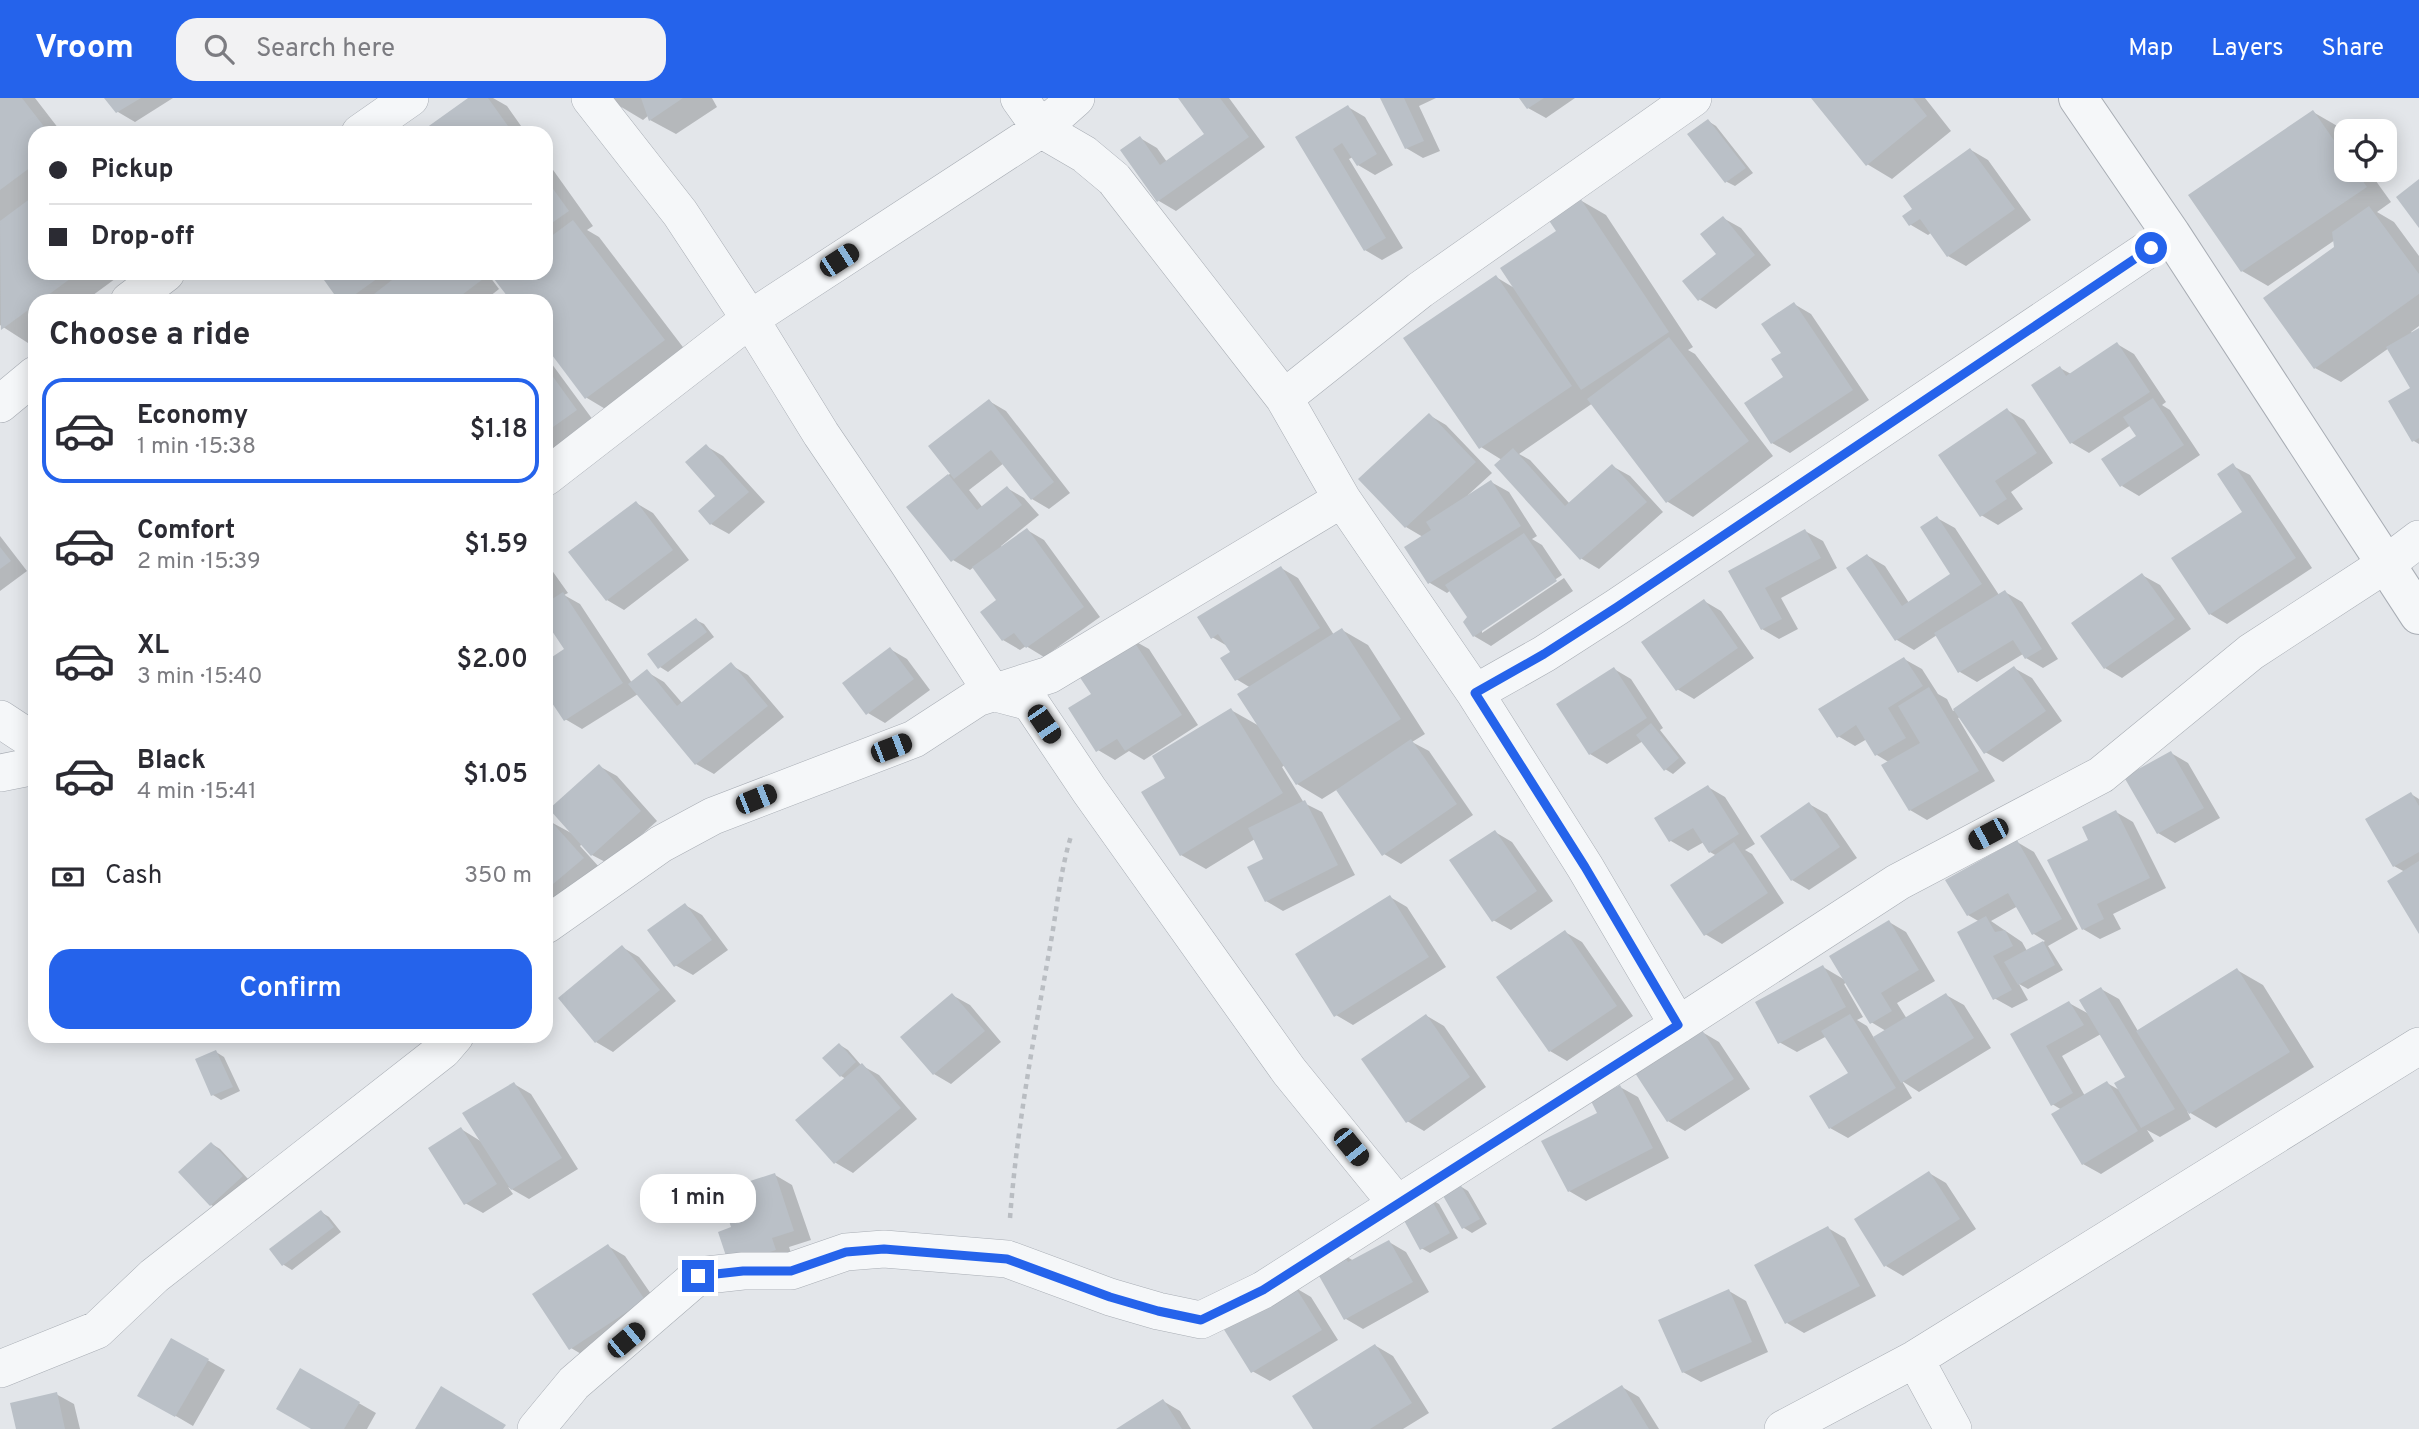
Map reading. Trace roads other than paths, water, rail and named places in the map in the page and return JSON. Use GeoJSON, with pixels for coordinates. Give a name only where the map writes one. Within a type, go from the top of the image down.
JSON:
{"type":"FeatureCollection","features":[{"type":"Feature","properties":{"kind":"street"},"geometry":{"type":"LineString","coordinates":[[370,126],[410,98]]}},
{"type":"Feature","properties":{"kind":"street"},"geometry":{"type":"LineString","coordinates":[[590,98],[680,213],[750,318],[821,434],[992,692],[1030,702],[1088,790],[1289,1071],[1397,1204]]}},
{"type":"Feature","properties":{"kind":"street"},"geometry":{"type":"LineString","coordinates":[[1019,98],[1041,129],[1084,154],[1114,179],[1284,398],[1342,499],[1475,693],[1585,867],[1678,1025]]}},
{"type":"Feature","properties":{"kind":"street"},"geometry":{"type":"LineString","coordinates":[[553,472],[750,318],[1041,129],[1076,98]]}},
{"type":"Feature","properties":{"kind":"street"},"geometry":{"type":"LineString","coordinates":[[1284,398],[1420,290],[1693,98]]}},
{"type":"Feature","properties":{"kind":"street"},"geometry":{"type":"LineString","coordinates":[[2078,98],[2171,234],[2419,615]]}},
{"type":"Feature","properties":{"kind":"street"},"geometry":{"type":"LineString","coordinates":[[1475,693],[1544,654],[1617,607],[2171,234]]}},
{"type":"Feature","properties":{"kind":"street"},"geometry":{"type":"LineString","coordinates":[[138,294],[157,280]]}},
{"type":"Feature","properties":{"kind":"street"},"geometry":{"type":"LineString","coordinates":[[0,404],[28,381]]}},
{"type":"Feature","properties":{"kind":"street"},"geometry":{"type":"LineString","coordinates":[[553,920],[661,844],[713,816],[914,739],[977,698],[1049,675],[1342,499]]}},
{"type":"Feature","properties":{"kind":"street"},"geometry":{"type":"LineString","coordinates":[[536,1429],[574,1384],[698,1276],[743,1271],[791,1271],[846,1252],[884,1249],[1007,1259],[1110,1297],[1201,1320],[1263,1290],[1898,881],[2101,775],[2250,652],[2386,564],[2419,539]]}},
{"type":"Feature","properties":{"kind":"street"},"geometry":{"type":"LineString","coordinates":[[0,719],[28,737]]}},
{"type":"Feature","properties":{"kind":"street"},"geometry":{"type":"LineString","coordinates":[[0,773],[28,767]]}},
{"type":"Feature","properties":{"kind":"street"},"geometry":{"type":"LineString","coordinates":[[0,1369],[97,1330],[154,1276],[449,1043]]}},
{"type":"Feature","properties":{"kind":"street"},"geometry":{"type":"LineString","coordinates":[[1783,1429],[1915,1359],[2419,1046]]}},
{"type":"Feature","properties":{"kind":"street"},"geometry":{"type":"LineString","coordinates":[[1915,1359],[1953,1429]]}}]}
